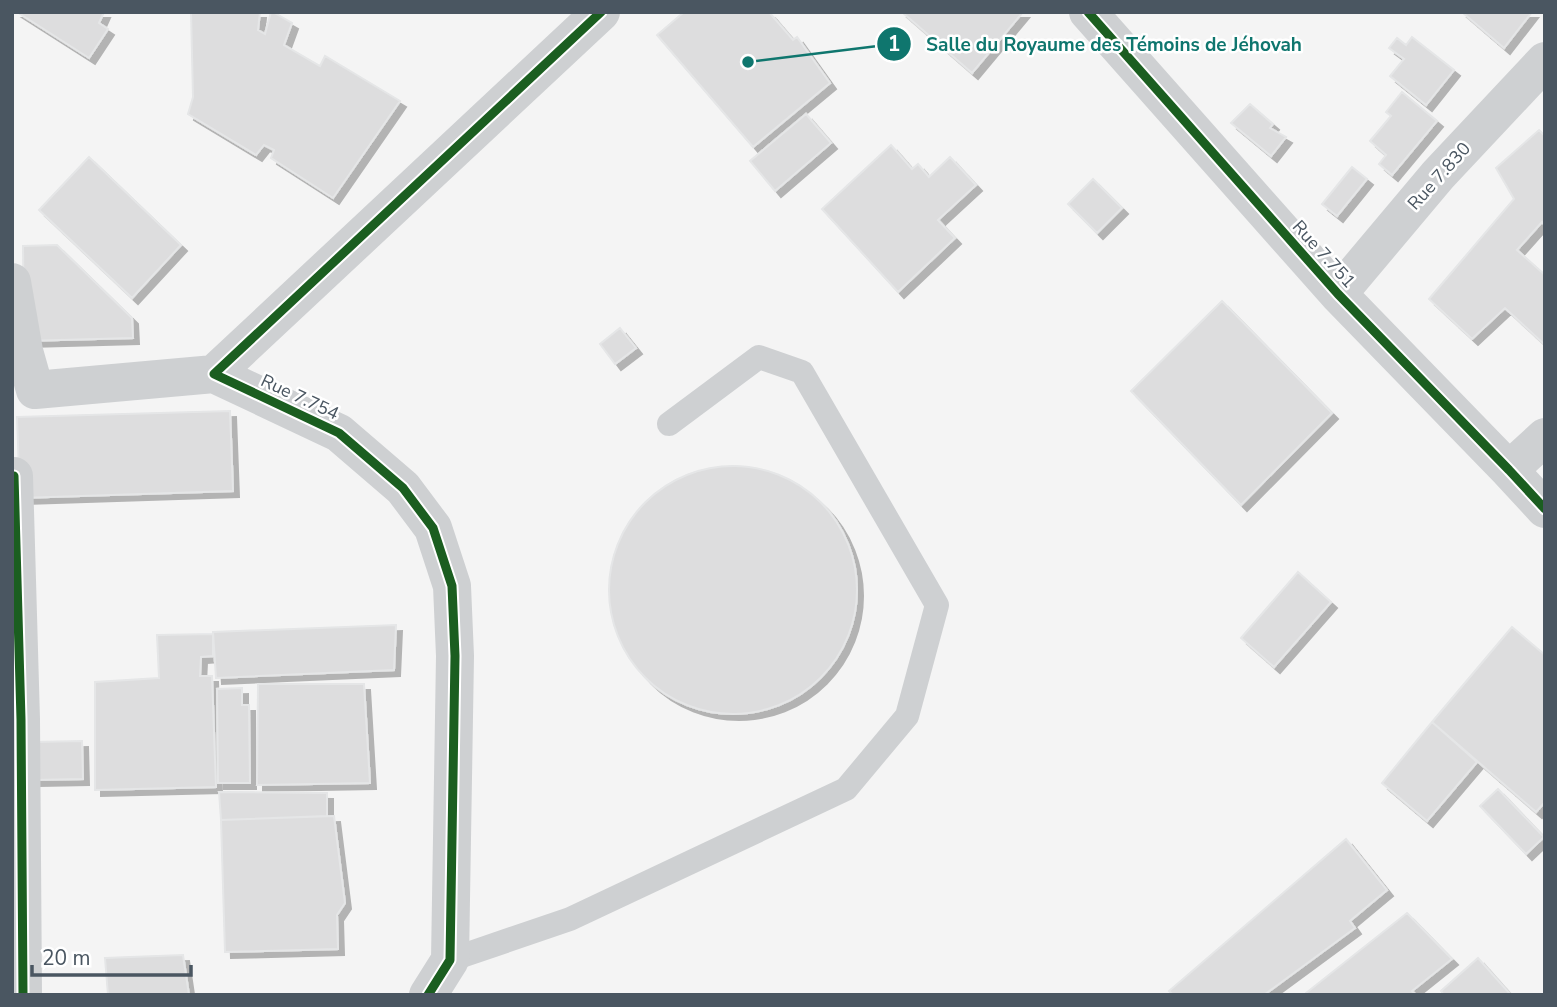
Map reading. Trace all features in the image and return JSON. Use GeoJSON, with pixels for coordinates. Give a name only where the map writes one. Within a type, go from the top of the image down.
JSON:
{"type":"FeatureCollection","features":[{"type":"Feature","properties":{"kind":"street"},"geometry":{"type":"LineString","coordinates":[[12,282],[24,351],[36,390],[214,374],[601,12]]}},
{"type":"Feature","properties":{"kind":"street","name":"Rue 7.751"},"geometry":{"type":"LineString","coordinates":[[1088,12],[1338,294],[1545,509]]}},
{"type":"Feature","properties":{"kind":"street","name":"Rue 7.830"},"geometry":{"type":"LineString","coordinates":[[1338,294],[1438,175],[1545,61]]}},
{"type":"Feature","properties":{"kind":"street","name":"Rue 7.754"},"geometry":{"type":"LineString","coordinates":[[214,374],[339,433],[403,488],[433,528],[452,586],[454,656],[450,960]]}},
{"type":"Feature","properties":{"kind":"street"},"geometry":{"type":"LineString","coordinates":[[1509,470],[1545,437]]}},
{"type":"Feature","properties":{"kind":"street"},"geometry":{"type":"LineString","coordinates":[[14,475],[21,719],[23,995]]}},
{"type":"Feature","properties":{"kind":"street"},"geometry":{"type":"LineString","coordinates":[[428,995],[450,960]]}},
{"type":"Feature","properties":{"kind":"lane"},"geometry":{"type":"LineString","coordinates":[[450,960],[570,919],[846,789],[907,716],[937,605],[802,372],[758,357],[669,424]]}},
{"type":"Feature","properties":{"kind":"building"},"geometry":{"type":"Polygon","coordinates":[[[17,12],[104,12],[99,23],[108,29],[89,58],[17,12]]]}},
{"type":"Feature","properties":{"kind":"building"},"geometry":{"type":"Polygon","coordinates":[[[191,12],[260,12],[258,30],[265,34],[273,12],[292,23],[284,45],[320,66],[325,56],[400,101],[333,198],[271,158],[274,150],[264,145],[256,155],[188,114],[193,97],[191,12]]]}},
{"type":"Feature","properties":{"kind":"building"},"geometry":{"type":"Polygon","coordinates":[[[684,12],[769,12],[793,40],[797,37],[830,83],[753,147],[657,35],[684,12]]]}},
{"type":"Feature","properties":{"kind":"building"},"geometry":{"type":"Polygon","coordinates":[[[902,12],[1023,12],[972,73],[902,12]]]}},
{"type":"Feature","properties":{"kind":"building"},"geometry":{"type":"Polygon","coordinates":[[[1462,12],[1532,12],[1504,48],[1462,12]]]}},
{"type":"Feature","properties":{"kind":"building"},"geometry":{"type":"Polygon","coordinates":[[[1412,37],[1454,70],[1426,105],[1390,76],[1404,59],[1389,48],[1397,38],[1406,45],[1412,37]]]}},
{"type":"Feature","properties":{"kind":"building"},"geometry":{"type":"Polygon","coordinates":[[[1402,92],[1437,121],[1392,175],[1379,164],[1386,155],[1370,141],[1391,116],[1386,112],[1402,92]]]}},
{"type":"Feature","properties":{"kind":"building"},"geometry":{"type":"Polygon","coordinates":[[[1250,104],[1273,124],[1270,128],[1286,137],[1271,156],[1231,123],[1250,104]]]}},
{"type":"Feature","properties":{"kind":"building"},"geometry":{"type":"Polygon","coordinates":[[[806,114],[831,143],[775,191],[750,161],[806,114]]]}},
{"type":"Feature","properties":{"kind":"building"},"geometry":{"type":"Polygon","coordinates":[[[1539,130],[1545,136],[1545,225],[1542,222],[1517,250],[1545,275],[1545,345],[1505,308],[1472,339],[1429,299],[1514,199],[1496,168],[1539,130]]]}},
{"type":"Feature","properties":{"kind":"building"},"geometry":{"type":"Polygon","coordinates":[[[891,145],[912,169],[918,164],[929,177],[950,157],[976,185],[938,220],[955,238],[898,292],[822,209],[891,145]]]}},
{"type":"Feature","properties":{"kind":"building"},"geometry":{"type":"Polygon","coordinates":[[[89,157],[181,245],[132,298],[39,210],[89,157]]]}},
{"type":"Feature","properties":{"kind":"building"},"geometry":{"type":"Polygon","coordinates":[[[1352,167],[1367,179],[1337,216],[1322,204],[1352,167]]]}},
{"type":"Feature","properties":{"kind":"building"},"geometry":{"type":"Polygon","coordinates":[[[1093,179],[1122,208],[1097,233],[1068,204],[1093,179]]]}},
{"type":"Feature","properties":{"kind":"building"},"geometry":{"type":"Polygon","coordinates":[[[57,245],[132,318],[133,338],[24,341],[23,246],[57,245]]]}},
{"type":"Feature","properties":{"kind":"building"},"geometry":{"type":"Polygon","coordinates":[[[1222,301],[1332,413],[1241,505],[1131,391],[1222,301]]]}},
{"type":"Feature","properties":{"kind":"building"},"geometry":{"type":"Polygon","coordinates":[[[620,328],[636,348],[615,364],[600,344],[620,328]]]}},
{"type":"Feature","properties":{"kind":"building"},"geometry":{"type":"Polygon","coordinates":[[[230,411],[233,491],[20,498],[17,417],[230,411]]]}},
{"type":"Feature","properties":{"kind":"building"},"geometry":{"type":"Polygon","coordinates":[[[733,466],[769,472],[791,481],[811,494],[829,512],[842,532],[851,554],[857,590],[851,626],[842,648],[829,668],[811,686],[791,699],[769,708],[733,714],[697,708],[675,699],[655,686],[637,668],[624,648],[615,626],[609,590],[615,554],[624,532],[637,512],[655,494],[675,481],[697,472],[733,466]]]}},
{"type":"Feature","properties":{"kind":"building"},"geometry":{"type":"Polygon","coordinates":[[[1298,572],[1331,602],[1274,667],[1241,638],[1298,572]]]}},
{"type":"Feature","properties":{"kind":"building"},"geometry":{"type":"Polygon","coordinates":[[[396,625],[394,670],[216,678],[213,632],[396,625]]]}},
{"type":"Feature","properties":{"kind":"building"},"geometry":{"type":"Polygon","coordinates":[[[1512,627],[1545,655],[1545,802],[1536,812],[1432,722],[1512,627]]]}},
{"type":"Feature","properties":{"kind":"building"},"geometry":{"type":"Polygon","coordinates":[[[213,634],[213,656],[201,657],[200,676],[212,676],[216,787],[95,790],[95,682],[159,678],[157,635],[213,634]]]}},
{"type":"Feature","properties":{"kind":"building"},"geometry":{"type":"Polygon","coordinates":[[[258,684],[364,684],[370,783],[257,785],[258,684]]]}},
{"type":"Feature","properties":{"kind":"building"},"geometry":{"type":"Polygon","coordinates":[[[242,688],[242,705],[249,705],[250,783],[218,783],[217,689],[242,688]]]}},
{"type":"Feature","properties":{"kind":"building"},"geometry":{"type":"Polygon","coordinates":[[[1432,722],[1477,762],[1427,821],[1382,783],[1432,722]]]}},
{"type":"Feature","properties":{"kind":"building"},"geometry":{"type":"Polygon","coordinates":[[[82,741],[83,779],[34,780],[33,742],[82,741]]]}},
{"type":"Feature","properties":{"kind":"building"},"geometry":{"type":"Polygon","coordinates":[[[1498,789],[1544,837],[1526,854],[1480,806],[1498,789]]]}},
{"type":"Feature","properties":{"kind":"building"},"geometry":{"type":"Polygon","coordinates":[[[219,792],[327,793],[327,816],[221,820],[219,792]]]}},
{"type":"Feature","properties":{"kind":"building"},"geometry":{"type":"Polygon","coordinates":[[[334,816],[345,903],[337,915],[338,949],[225,952],[221,820],[334,816]]]}},
{"type":"Feature","properties":{"kind":"building"},"geometry":{"type":"Polygon","coordinates":[[[1346,839],[1387,890],[1350,921],[1355,928],[1264,995],[1173,995],[1169,991],[1346,839]]]}},
{"type":"Feature","properties":{"kind":"building"},"geometry":{"type":"Polygon","coordinates":[[[1407,913],[1452,959],[1412,991],[1416,995],[1307,995],[1306,993],[1407,913]]]}},
{"type":"Feature","properties":{"kind":"building"},"geometry":{"type":"Polygon","coordinates":[[[183,955],[189,995],[108,995],[105,958],[183,955]]]}},
{"type":"Feature","properties":{"kind":"building"},"geometry":{"type":"Polygon","coordinates":[[[1478,958],[1511,995],[1444,995],[1441,991],[1478,958]]]}},
{"type":"Feature","properties":{"kind":"cycle path"},"geometry":{"type":"LineString","coordinates":[[428,995],[450,960],[455,656],[452,586],[433,528],[403,488],[339,433],[214,374],[601,12]]}},
{"type":"Feature","properties":{"kind":"cycle path"},"geometry":{"type":"LineString","coordinates":[[1088,12],[1338,294],[1545,509]]}},
{"type":"Feature","properties":{"kind":"cycle path"},"geometry":{"type":"LineString","coordinates":[[14,476],[21,719],[23,995]]}},
{"type":"Feature","properties":{"kind":"place","name":"Salle du Royaume des Témoins de Jéhovah"},"geometry":{"type":"Point","coordinates":[748,62]}}]}
